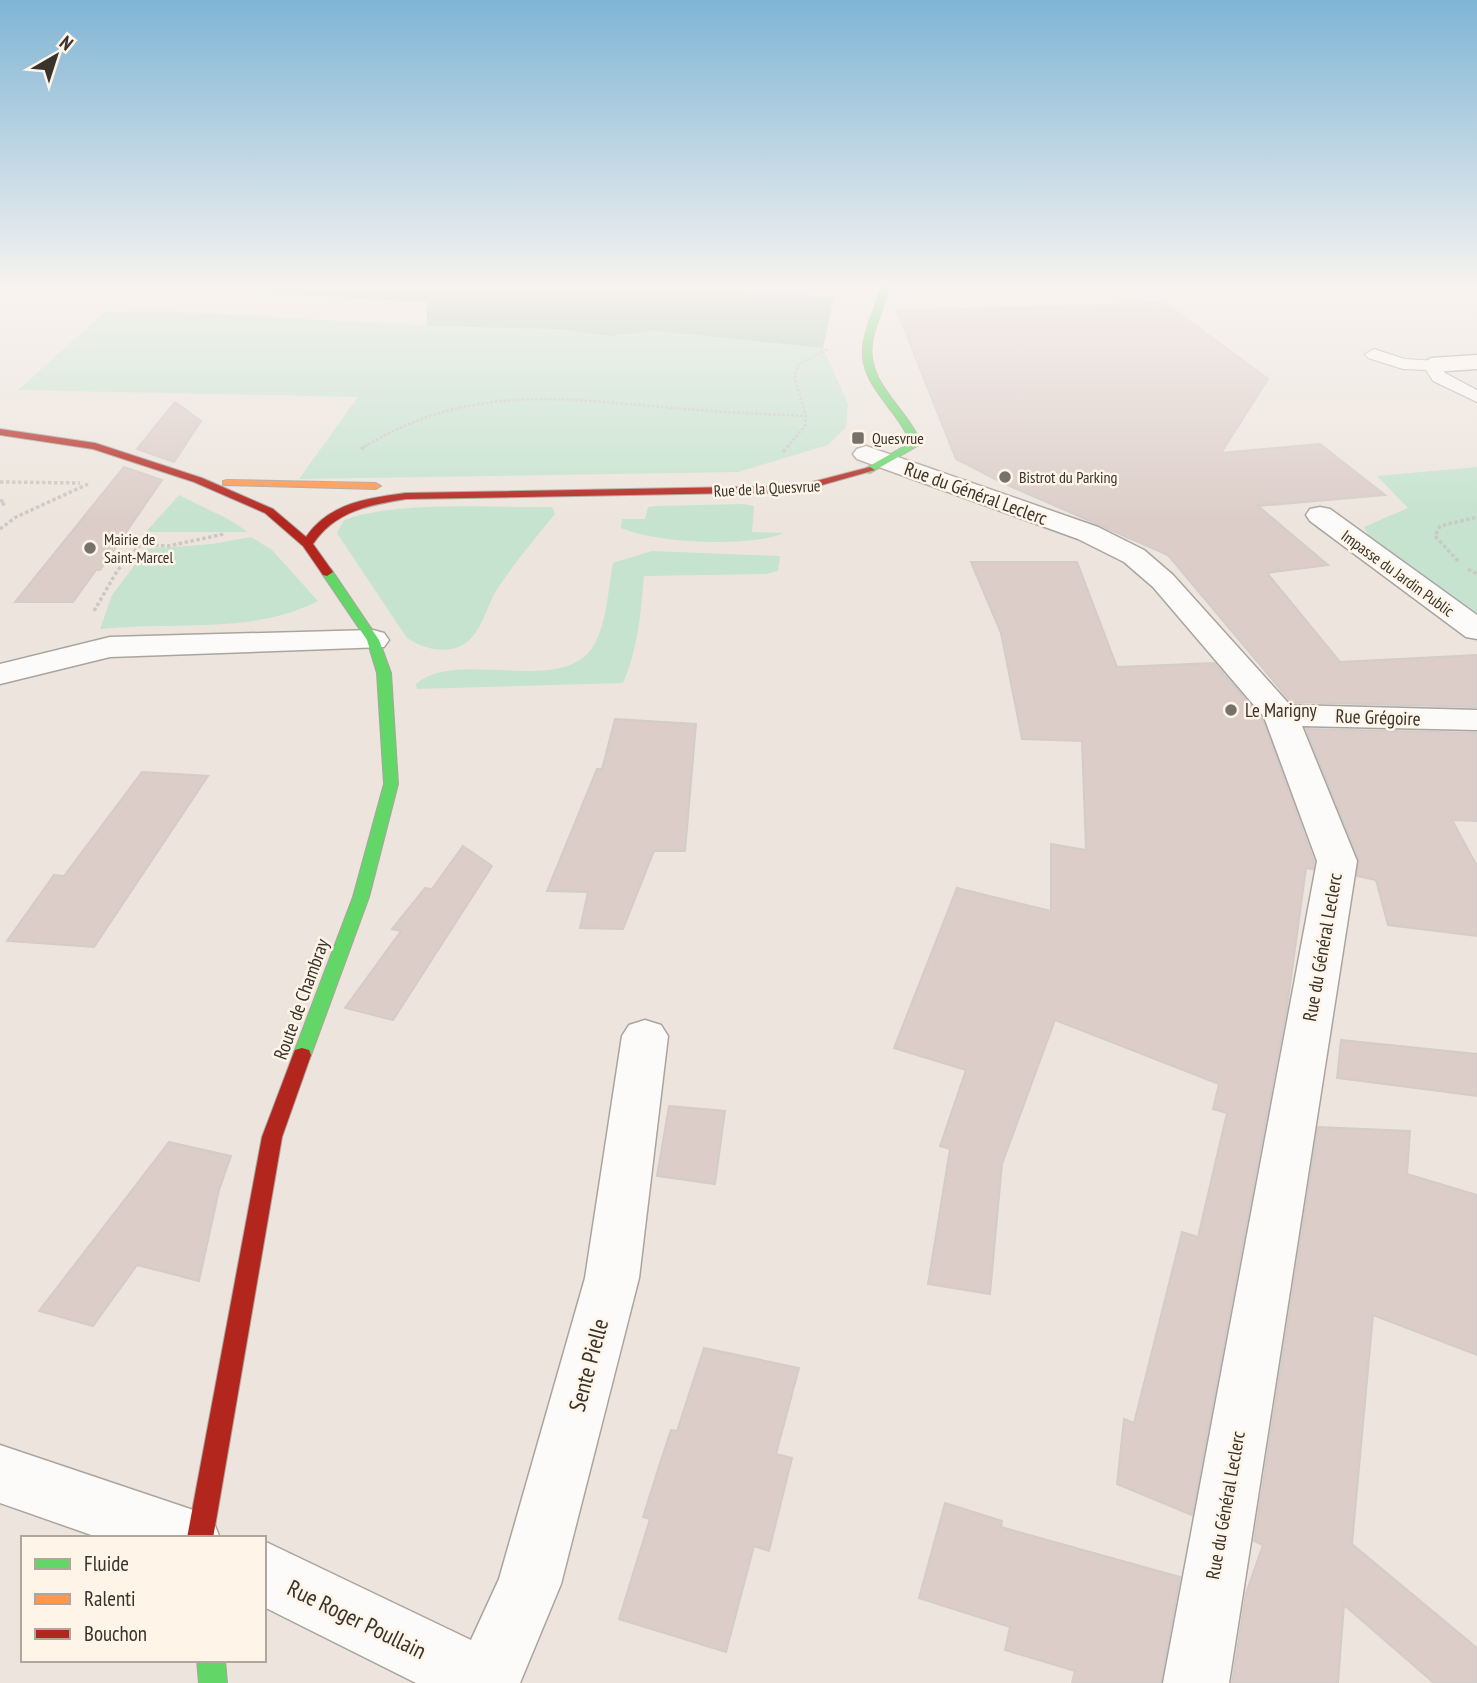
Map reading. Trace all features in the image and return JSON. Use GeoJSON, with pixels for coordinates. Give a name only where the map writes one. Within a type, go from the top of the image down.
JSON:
{"type":"FeatureCollection","features":[{"type":"Feature","properties":{"kind":"street"},"geometry":{"type":"LineString","coordinates":[[868,363],[886,441]]}},
{"type":"Feature","properties":{"kind":"street"},"geometry":{"type":"LineString","coordinates":[[1431,366],[1471,363]]}},
{"type":"Feature","properties":{"kind":"street"},"geometry":{"type":"LineString","coordinates":[[0,432],[95,446],[198,480]]}},
{"type":"Feature","properties":{"kind":"street","name":"Rue de la Quesvrue"},"geometry":{"type":"LineString","coordinates":[[198,480],[339,487],[775,478],[824,471],[858,460],[886,441]]}},
{"type":"Feature","properties":{"kind":"street","name":"Rue de la Quesvrue"},"geometry":{"type":"LineString","coordinates":[[307,544],[313,529],[328,514],[367,502],[406,496],[797,489],[842,482],[870,473],[886,441]]}},
{"type":"Feature","properties":{"kind":"street","name":"Rue du Général Leclerc"},"geometry":{"type":"LineString","coordinates":[[886,441],[1134,556],[1163,581],[1280,715],[1337,861],[1196,1683]]}},
{"type":"Feature","properties":{"kind":"street","name":"Route de Chambray"},"geometry":{"type":"LineString","coordinates":[[198,480],[280,508],[373,640],[384,673],[391,785],[361,897],[272,1137],[200,1536]]}},
{"type":"Feature","properties":{"kind":"street","name":"Rue de la Quesvrue"},"geometry":{"type":"LineString","coordinates":[[280,508],[339,487]]}},
{"type":"Feature","properties":{"kind":"street","name":"Impasse du Jardin Public"},"geometry":{"type":"LineString","coordinates":[[1320,515],[1477,630]]}},
{"type":"Feature","properties":{"kind":"street"},"geometry":{"type":"LineString","coordinates":[[0,674],[110,647],[373,640]]}},
{"type":"Feature","properties":{"kind":"street","name":"Rue Grégoire"},"geometry":{"type":"LineString","coordinates":[[1280,715],[1477,720]]}},
{"type":"Feature","properties":{"kind":"street","name":"Sente Pielle"},"geometry":{"type":"LineString","coordinates":[[486,1683],[529,1584],[612,1278],[645,1035]]}},
{"type":"Feature","properties":{"kind":"street"},"geometry":{"type":"LineString","coordinates":[[0,1474],[182,1536]]}},
{"type":"Feature","properties":{"kind":"street","name":"Rue Roger Poullain"},"geometry":{"type":"LineString","coordinates":[[266,1574],[486,1683]]}},
{"type":"Feature","properties":{"kind":"street"},"geometry":{"type":"LineString","coordinates":[[211,1662],[213,1683]]}},
{"type":"Feature","properties":{"kind":"lane"},"geometry":{"type":"LineString","coordinates":[[1399,363],[1431,366],[1439,377],[1477,397]]}},
{"type":"Feature","properties":{"kind":"path"},"geometry":{"type":"LineString","coordinates":[[310,487],[376,438],[413,421],[467,404],[508,397],[566,397],[806,416],[794,376],[801,363]]}},
{"type":"Feature","properties":{"kind":"path"},"geometry":{"type":"LineString","coordinates":[[0,529],[16,517],[89,483]]}},
{"type":"Feature","properties":{"kind":"path"},"geometry":{"type":"LineString","coordinates":[[0,499],[5,503],[0,506]]}},
{"type":"Feature","properties":{"kind":"path"},"geometry":{"type":"LineString","coordinates":[[125,544],[169,546],[200,540],[280,508]]}},
{"type":"Feature","properties":{"kind":"path"},"geometry":{"type":"LineString","coordinates":[[1477,517],[1440,526],[1435,536],[1444,550],[1477,575]]}},
{"type":"Feature","properties":{"kind":"green space"},"geometry":{"type":"Polygon","coordinates":[[[49,363],[829,363],[848,404],[846,427],[828,445],[738,472],[299,479],[358,397],[18,390],[49,363]]]}},
{"type":"Feature","properties":{"kind":"green space"},"geometry":{"type":"Polygon","coordinates":[[[1477,467],[1477,614],[1369,536],[1364,527],[1408,508],[1377,476],[1477,467]]]}},
{"type":"Feature","properties":{"kind":"green space"},"geometry":{"type":"Polygon","coordinates":[[[179,495],[228,519],[248,532],[146,532],[179,495]]]}},
{"type":"Feature","properties":{"kind":"green space"},"geometry":{"type":"Polygon","coordinates":[[[743,504],[754,506],[752,532],[784,533],[749,541],[702,542],[656,537],[621,528],[622,519],[645,519],[648,507],[743,504]]]}},
{"type":"Feature","properties":{"kind":"green space"},"geometry":{"type":"Polygon","coordinates":[[[446,506],[552,507],[555,514],[503,581],[472,638],[460,646],[444,650],[428,648],[407,638],[337,533],[344,520],[391,510],[446,506]]]}},
{"type":"Feature","properties":{"kind":"green space"},"geometry":{"type":"Polygon","coordinates":[[[251,537],[272,550],[318,601],[293,612],[239,623],[100,629],[112,595],[147,549],[212,544],[251,537]]]}},
{"type":"Feature","properties":{"kind":"green space"},"geometry":{"type":"Polygon","coordinates":[[[652,551],[780,556],[778,571],[766,574],[644,576],[635,644],[623,683],[417,689],[416,684],[434,674],[457,670],[533,671],[556,669],[577,662],[592,648],[601,629],[613,563],[652,551]]]}},
{"type":"Feature","properties":{"kind":"building"},"geometry":{"type":"Polygon","coordinates":[[[918,363],[1246,363],[1268,379],[1221,453],[1320,444],[1385,495],[1258,506],[1328,565],[1267,573],[1340,662],[1477,655],[1477,707],[1291,702],[1168,555],[1003,483],[956,459],[918,363]]]}},
{"type":"Feature","properties":{"kind":"building"},"geometry":{"type":"Polygon","coordinates":[[[175,402],[201,421],[174,462],[137,449],[175,402]]]}},
{"type":"Feature","properties":{"kind":"building","name":"Mairie de Saint-Marcel"},"geometry":{"type":"Polygon","coordinates":[[[124,467],[162,480],[100,570],[96,570],[73,602],[15,602],[124,467]]]}},
{"type":"Feature","properties":{"kind":"building"},"geometry":{"type":"Polygon","coordinates":[[[971,562],[1077,562],[1117,667],[1214,663],[1262,718],[1314,861],[1313,869],[1306,868],[1287,1007],[1192,1515],[1117,1484],[1124,1419],[1134,1423],[1182,1232],[1198,1237],[1227,1113],[1213,1109],[1219,1084],[1055,1020],[1002,1164],[990,1294],[928,1284],[950,1149],[940,1146],[966,1070],[894,1048],[957,888],[1051,911],[1051,844],[1086,850],[1082,741],[1022,739],[1001,633],[971,562]]]}},
{"type":"Feature","properties":{"kind":"building"},"geometry":{"type":"Polygon","coordinates":[[[615,719],[696,724],[685,851],[654,851],[623,929],[580,928],[588,892],[547,891],[597,769],[602,769],[615,719]]]}},
{"type":"Feature","properties":{"kind":"building"},"geometry":{"type":"Polygon","coordinates":[[[1306,729],[1477,733],[1477,821],[1452,820],[1477,866],[1477,936],[1388,925],[1376,880],[1357,876],[1359,860],[1306,729]]]}},
{"type":"Feature","properties":{"kind":"building"},"geometry":{"type":"Polygon","coordinates":[[[142,772],[208,776],[94,947],[7,941],[54,875],[64,876],[142,772]]]}},
{"type":"Feature","properties":{"kind":"building"},"geometry":{"type":"Polygon","coordinates":[[[463,846],[492,866],[393,1020],[345,1008],[401,931],[392,929],[425,888],[432,889],[463,846]]]}},
{"type":"Feature","properties":{"kind":"building"},"geometry":{"type":"Polygon","coordinates":[[[1341,1040],[1477,1054],[1477,1096],[1337,1078],[1341,1040]]]}},
{"type":"Feature","properties":{"kind":"building"},"geometry":{"type":"Polygon","coordinates":[[[669,1106],[725,1111],[715,1184],[657,1176],[669,1106]]]}},
{"type":"Feature","properties":{"kind":"building"},"geometry":{"type":"Polygon","coordinates":[[[1318,1127],[1410,1131],[1407,1174],[1477,1195],[1477,1355],[1373,1315],[1352,1544],[1477,1648],[1477,1683],[1434,1683],[1344,1605],[1338,1683],[1232,1683],[1246,1593],[1263,1545],[1254,1541],[1318,1127]]]}},
{"type":"Feature","properties":{"kind":"building"},"geometry":{"type":"Polygon","coordinates":[[[169,1142],[231,1156],[219,1190],[199,1281],[137,1265],[93,1326],[39,1311],[169,1142]]]}},
{"type":"Feature","properties":{"kind":"building"},"geometry":{"type":"Polygon","coordinates":[[[704,1348],[799,1368],[776,1454],[792,1458],[769,1551],[754,1546],[726,1652],[619,1619],[650,1519],[643,1517],[671,1430],[677,1431],[704,1348]]]}},
{"type":"Feature","properties":{"kind":"building"},"geometry":{"type":"Polygon","coordinates":[[[945,1503],[1002,1521],[1001,1527],[1180,1577],[1161,1683],[1072,1683],[1075,1671],[1005,1650],[1010,1627],[919,1598],[945,1503]]]}},
{"type":"Feature","properties":{"kind":"traffic: fast"},"geometry":{"type":"LineString","coordinates":[[868,363],[873,378],[905,420],[916,444],[870,470]]}},
{"type":"Feature","properties":{"kind":"traffic: fast"},"geometry":{"type":"LineString","coordinates":[[302,1055],[361,897],[391,784],[384,673],[373,640],[327,572]]}},
{"type":"Feature","properties":{"kind":"traffic: fast"},"geometry":{"type":"LineString","coordinates":[[211,1662],[213,1683]]}},
{"type":"Feature","properties":{"kind":"traffic: slow"},"geometry":{"type":"LineString","coordinates":[[227,483],[376,486]]}},
{"type":"Feature","properties":{"kind":"traffic: jam"},"geometry":{"type":"LineString","coordinates":[[0,432],[95,446],[198,480],[269,511],[307,544],[327,572]]}},
{"type":"Feature","properties":{"kind":"traffic: jam"},"geometry":{"type":"LineString","coordinates":[[307,544],[326,521],[349,508],[406,496],[797,489],[870,470]]}},
{"type":"Feature","properties":{"kind":"traffic: jam"},"geometry":{"type":"LineString","coordinates":[[200,1536],[272,1137],[302,1055]]}},
{"type":"Feature","properties":{"kind":"place","name":"Quesvrue"},"geometry":{"type":"Point","coordinates":[858,438]}},
{"type":"Feature","properties":{"kind":"place","name":"Bistrot du Parking"},"geometry":{"type":"Point","coordinates":[1005,477]}},
{"type":"Feature","properties":{"kind":"place","name":"Mairie de Saint-Marcel"},"geometry":{"type":"Point","coordinates":[90,548]}},
{"type":"Feature","properties":{"kind":"place","name":"Le Marigny"},"geometry":{"type":"Point","coordinates":[1231,710]}}]}
